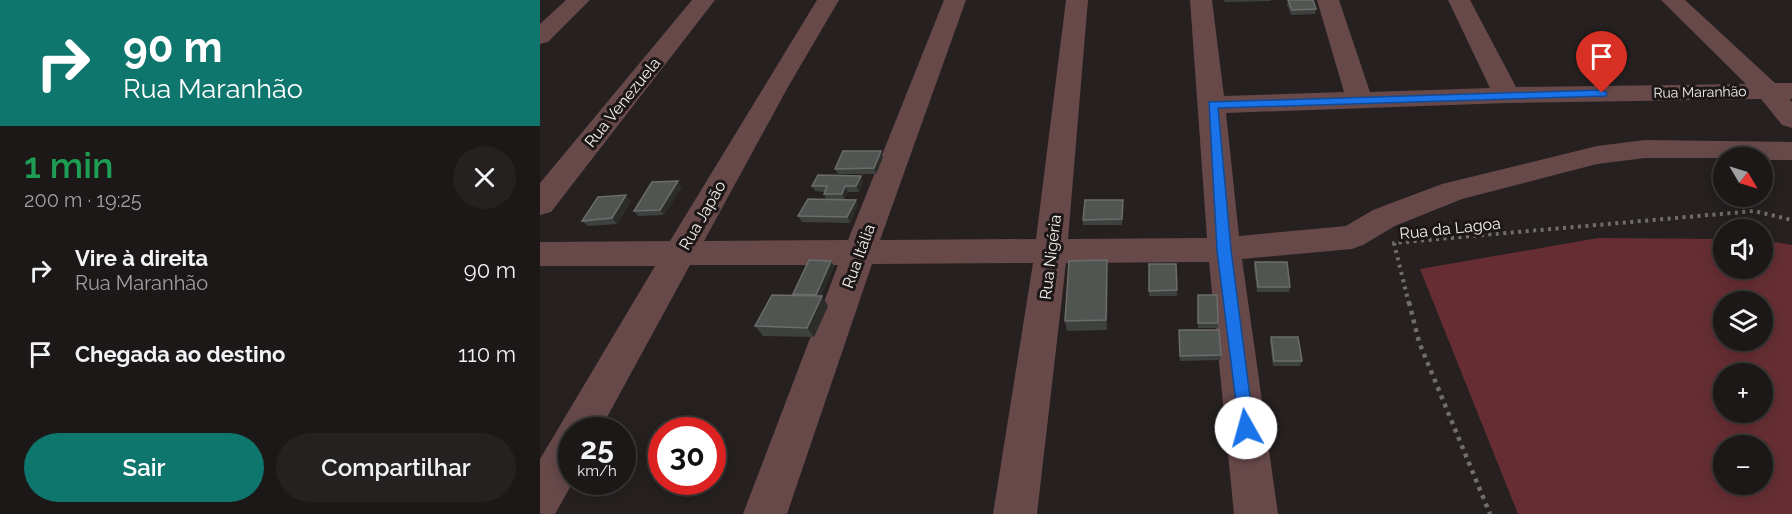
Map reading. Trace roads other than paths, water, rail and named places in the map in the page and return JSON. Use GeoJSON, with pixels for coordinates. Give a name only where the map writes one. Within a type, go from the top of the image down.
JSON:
{"type":"FeatureCollection","features":[{"type":"Feature","properties":{"kind":"street"},"geometry":{"type":"LineString","coordinates":[[540,37],[579,0]]}},
{"type":"Feature","properties":{"kind":"street","name":"Rua Venezuela"},"geometry":{"type":"LineString","coordinates":[[540,204],[705,0]]}},
{"type":"Feature","properties":{"kind":"street","name":"Rua Japão"},"geometry":{"type":"LineString","coordinates":[[586,417],[775,87],[828,0]]}},
{"type":"Feature","properties":{"kind":"street","name":"Rua Itália"},"geometry":{"type":"LineString","coordinates":[[765,514],[859,253],[956,0]]}},
{"type":"Feature","properties":{"kind":"street","name":"Rua Nigéria"},"geometry":{"type":"LineString","coordinates":[[1014,514],[1051,252],[1077,0]]}},
{"type":"Feature","properties":{"kind":"street"},"geometry":{"type":"LineString","coordinates":[[1201,0],[1224,250],[1256,514]]}},
{"type":"Feature","properties":{"kind":"street"},"geometry":{"type":"LineString","coordinates":[[1328,0],[1359,99]]}},
{"type":"Feature","properties":{"kind":"street"},"geometry":{"type":"LineString","coordinates":[[1459,0],[1507,95]]}},
{"type":"Feature","properties":{"kind":"street"},"geometry":{"type":"LineString","coordinates":[[1672,0],[1780,91],[1792,119]]}},
{"type":"Feature","properties":{"kind":"street","name":"Rua Maranhão"},"geometry":{"type":"LineString","coordinates":[[1212,105],[1507,95],[1780,91]]}},
{"type":"Feature","properties":{"kind":"street"},"geometry":{"type":"LineString","coordinates":[[540,254],[1224,250],[1264,244],[1352,237],[1384,218],[1453,191],[1597,155],[1645,149],[1792,151]]}},
{"type":"Feature","properties":{"kind":"street"},"geometry":{"type":"LineString","coordinates":[[540,499],[558,468]]}}]}
